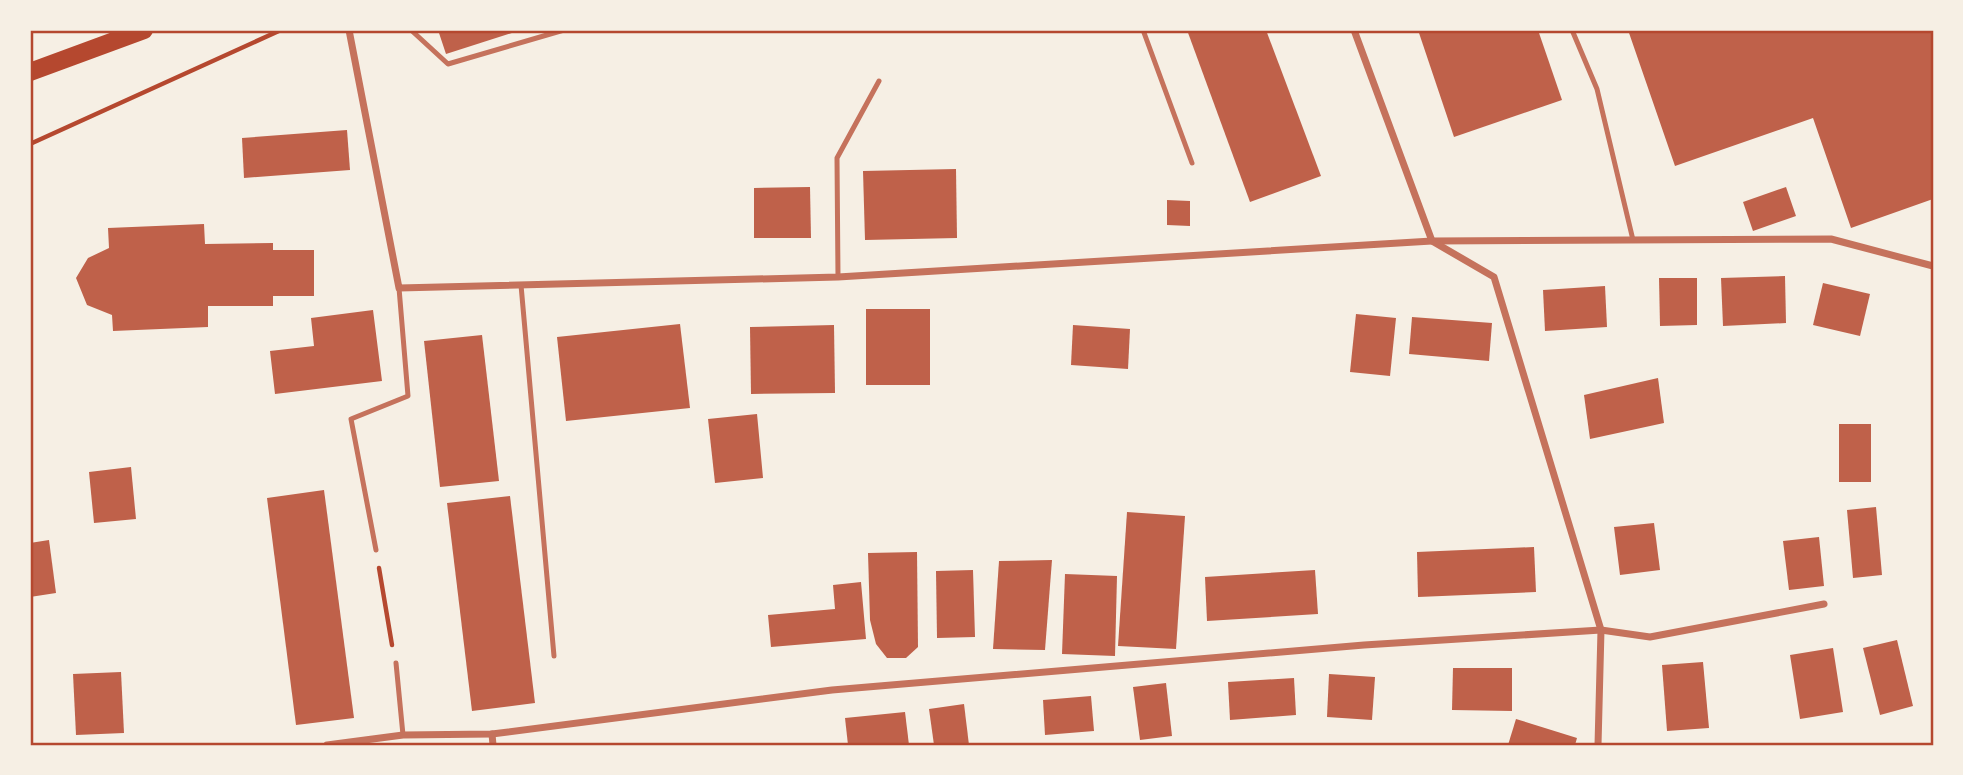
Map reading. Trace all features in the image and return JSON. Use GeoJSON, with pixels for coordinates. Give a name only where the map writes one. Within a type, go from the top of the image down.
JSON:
{"type":"FeatureCollection","features":[{"type":"Feature","properties":{"kind":"main road"},"geometry":{"type":"LineString","coordinates":[[30,72],[144,30]]}},
{"type":"Feature","properties":{"kind":"street"},"geometry":{"type":"LineString","coordinates":[[349,30],[399,288],[838,277],[1432,241],[1831,239],[1933,266]]}},
{"type":"Feature","properties":{"kind":"street"},"geometry":{"type":"LineString","coordinates":[[1354,30],[1432,241],[1494,278],[1601,629],[1598,745]]}},
{"type":"Feature","properties":{"kind":"street"},"geometry":{"type":"LineString","coordinates":[[327,745],[402,735],[492,734],[832,690],[1350,646],[1601,629],[1650,638],[1824,604]]}},
{"type":"Feature","properties":{"kind":"street"},"geometry":{"type":"LineString","coordinates":[[492,734],[493,745]]}},
{"type":"Feature","properties":{"kind":"lane"},"geometry":{"type":"LineString","coordinates":[[411,30],[448,64],[564,30]]}},
{"type":"Feature","properties":{"kind":"lane"},"geometry":{"type":"LineString","coordinates":[[1143,30],[1192,163]]}},
{"type":"Feature","properties":{"kind":"lane"},"geometry":{"type":"LineString","coordinates":[[1572,30],[1597,89],[1633,240]]}},
{"type":"Feature","properties":{"kind":"lane"},"geometry":{"type":"LineString","coordinates":[[838,277],[837,158],[879,81]]}},
{"type":"Feature","properties":{"kind":"lane"},"geometry":{"type":"LineString","coordinates":[[521,285],[554,656]]}},
{"type":"Feature","properties":{"kind":"lane"},"geometry":{"type":"LineString","coordinates":[[376,550],[351,419],[408,396],[399,288]]}},
{"type":"Feature","properties":{"kind":"lane"},"geometry":{"type":"LineString","coordinates":[[396,663],[402,735]]}},
{"type":"Feature","properties":{"kind":"path"},"geometry":{"type":"LineString","coordinates":[[30,144],[281,30]]}},
{"type":"Feature","properties":{"kind":"path"},"geometry":{"type":"LineString","coordinates":[[376,550],[396,663]]}},
{"type":"Feature","properties":{"kind":"building"},"geometry":{"type":"Polygon","coordinates":[[[438,30],[521,30],[446,54],[438,30]]]}},
{"type":"Feature","properties":{"kind":"building"},"geometry":{"type":"Polygon","coordinates":[[[1187,30],[1266,30],[1321,176],[1250,202],[1187,30]]]}},
{"type":"Feature","properties":{"kind":"building"},"geometry":{"type":"Polygon","coordinates":[[[1418,30],[1538,30],[1562,100],[1454,137],[1418,30]]]}},
{"type":"Feature","properties":{"kind":"building"},"geometry":{"type":"Polygon","coordinates":[[[1628,30],[1933,30],[1933,199],[1851,228],[1813,118],[1675,166],[1628,30]]]}},
{"type":"Feature","properties":{"kind":"building"},"geometry":{"type":"Polygon","coordinates":[[[347,130],[350,170],[244,178],[242,138],[347,130]]]}},
{"type":"Feature","properties":{"kind":"building"},"geometry":{"type":"Polygon","coordinates":[[[956,169],[957,238],[865,240],[863,171],[956,169]]]}},
{"type":"Feature","properties":{"kind":"building"},"geometry":{"type":"Polygon","coordinates":[[[810,187],[811,238],[754,238],[754,188],[810,187]]]}},
{"type":"Feature","properties":{"kind":"building"},"geometry":{"type":"Polygon","coordinates":[[[1786,187],[1796,216],[1753,231],[1743,202],[1786,187]]]}},
{"type":"Feature","properties":{"kind":"building"},"geometry":{"type":"Polygon","coordinates":[[[1167,200],[1190,201],[1190,226],[1167,225],[1167,200]]]}},
{"type":"Feature","properties":{"kind":"building"},"geometry":{"type":"Polygon","coordinates":[[[204,224],[205,244],[273,243],[273,250],[314,250],[314,296],[273,296],[273,306],[208,306],[208,327],[113,331],[112,315],[87,305],[76,278],[88,258],[109,248],[108,228],[204,224]]]}},
{"type":"Feature","properties":{"kind":"building"},"geometry":{"type":"Polygon","coordinates":[[[1785,276],[1786,323],[1723,326],[1721,278],[1785,276]]]}},
{"type":"Feature","properties":{"kind":"building"},"geometry":{"type":"Polygon","coordinates":[[[1659,278],[1697,278],[1697,325],[1660,326],[1659,278]]]}},
{"type":"Feature","properties":{"kind":"building"},"geometry":{"type":"Polygon","coordinates":[[[1823,283],[1870,294],[1860,336],[1813,325],[1823,283]]]}},
{"type":"Feature","properties":{"kind":"building"},"geometry":{"type":"Polygon","coordinates":[[[1605,286],[1607,327],[1545,331],[1543,290],[1605,286]]]}},
{"type":"Feature","properties":{"kind":"building"},"geometry":{"type":"Polygon","coordinates":[[[866,309],[930,309],[930,385],[866,385],[866,309]]]}},
{"type":"Feature","properties":{"kind":"building"},"geometry":{"type":"Polygon","coordinates":[[[373,310],[382,381],[275,394],[270,351],[314,346],[311,318],[373,310]]]}},
{"type":"Feature","properties":{"kind":"building"},"geometry":{"type":"Polygon","coordinates":[[[1356,314],[1396,318],[1390,376],[1350,372],[1356,314]]]}},
{"type":"Feature","properties":{"kind":"building"},"geometry":{"type":"Polygon","coordinates":[[[1412,317],[1492,323],[1489,361],[1409,354],[1412,317]]]}},
{"type":"Feature","properties":{"kind":"building"},"geometry":{"type":"Polygon","coordinates":[[[680,324],[690,408],[566,421],[557,337],[680,324]]]}},
{"type":"Feature","properties":{"kind":"building"},"geometry":{"type":"Polygon","coordinates":[[[834,325],[835,393],[751,394],[750,327],[834,325]]]}},
{"type":"Feature","properties":{"kind":"building"},"geometry":{"type":"Polygon","coordinates":[[[1073,325],[1130,329],[1128,369],[1071,365],[1073,325]]]}},
{"type":"Feature","properties":{"kind":"building"},"geometry":{"type":"Polygon","coordinates":[[[482,335],[499,481],[440,487],[424,341],[482,335]]]}},
{"type":"Feature","properties":{"kind":"building"},"geometry":{"type":"Polygon","coordinates":[[[1658,378],[1664,423],[1590,439],[1584,395],[1658,378]]]}},
{"type":"Feature","properties":{"kind":"building"},"geometry":{"type":"Polygon","coordinates":[[[757,414],[763,478],[715,483],[708,419],[757,414]]]}},
{"type":"Feature","properties":{"kind":"building"},"geometry":{"type":"Polygon","coordinates":[[[1839,424],[1871,424],[1871,482],[1839,482],[1839,424]]]}},
{"type":"Feature","properties":{"kind":"building"},"geometry":{"type":"Polygon","coordinates":[[[131,467],[136,519],[94,523],[89,472],[131,467]]]}},
{"type":"Feature","properties":{"kind":"building"},"geometry":{"type":"Polygon","coordinates":[[[324,490],[354,718],[296,725],[267,498],[324,490]]]}},
{"type":"Feature","properties":{"kind":"building"},"geometry":{"type":"Polygon","coordinates":[[[510,496],[535,703],[472,711],[447,503],[510,496]]]}},
{"type":"Feature","properties":{"kind":"building"},"geometry":{"type":"Polygon","coordinates":[[[1876,507],[1882,575],[1853,578],[1847,510],[1876,507]]]}},
{"type":"Feature","properties":{"kind":"building"},"geometry":{"type":"Polygon","coordinates":[[[1127,512],[1185,516],[1176,649],[1118,646],[1127,512]]]}},
{"type":"Feature","properties":{"kind":"building"},"geometry":{"type":"Polygon","coordinates":[[[1654,523],[1660,570],[1620,575],[1614,527],[1654,523]]]}},
{"type":"Feature","properties":{"kind":"building"},"geometry":{"type":"Polygon","coordinates":[[[1819,537],[1824,586],[1789,590],[1783,541],[1819,537]]]}},
{"type":"Feature","properties":{"kind":"building"},"geometry":{"type":"Polygon","coordinates":[[[49,540],[56,593],[30,597],[30,543],[49,540]]]}},
{"type":"Feature","properties":{"kind":"building"},"geometry":{"type":"Polygon","coordinates":[[[1534,547],[1536,592],[1418,597],[1417,552],[1534,547]]]}},
{"type":"Feature","properties":{"kind":"building"},"geometry":{"type":"Polygon","coordinates":[[[917,552],[918,647],[906,658],[887,658],[876,644],[870,620],[868,553],[917,552]]]}},
{"type":"Feature","properties":{"kind":"building"},"geometry":{"type":"Polygon","coordinates":[[[1052,560],[1045,650],[993,649],[999,561],[1052,560]]]}},
{"type":"Feature","properties":{"kind":"building"},"geometry":{"type":"Polygon","coordinates":[[[973,570],[975,637],[937,638],[936,571],[973,570]]]}},
{"type":"Feature","properties":{"kind":"building"},"geometry":{"type":"Polygon","coordinates":[[[1315,570],[1318,614],[1207,621],[1205,577],[1315,570]]]}},
{"type":"Feature","properties":{"kind":"building"},"geometry":{"type":"Polygon","coordinates":[[[1065,574],[1117,576],[1115,656],[1062,654],[1065,574]]]}},
{"type":"Feature","properties":{"kind":"building"},"geometry":{"type":"Polygon","coordinates":[[[861,582],[866,639],[771,647],[768,615],[835,609],[833,585],[861,582]]]}},
{"type":"Feature","properties":{"kind":"building"},"geometry":{"type":"Polygon","coordinates":[[[1897,640],[1913,706],[1880,715],[1863,648],[1897,640]]]}},
{"type":"Feature","properties":{"kind":"building"},"geometry":{"type":"Polygon","coordinates":[[[1833,648],[1843,712],[1800,719],[1790,655],[1833,648]]]}},
{"type":"Feature","properties":{"kind":"building"},"geometry":{"type":"Polygon","coordinates":[[[1703,662],[1709,728],[1667,731],[1662,665],[1703,662]]]}},
{"type":"Feature","properties":{"kind":"building"},"geometry":{"type":"Polygon","coordinates":[[[1453,668],[1512,668],[1512,711],[1452,710],[1453,668]]]}},
{"type":"Feature","properties":{"kind":"building"},"geometry":{"type":"Polygon","coordinates":[[[121,672],[124,733],[76,735],[73,674],[121,672]]]}},
{"type":"Feature","properties":{"kind":"building"},"geometry":{"type":"Polygon","coordinates":[[[1329,674],[1375,677],[1372,720],[1327,717],[1329,674]]]}},
{"type":"Feature","properties":{"kind":"building"},"geometry":{"type":"Polygon","coordinates":[[[1294,678],[1296,715],[1230,720],[1228,682],[1294,678]]]}},
{"type":"Feature","properties":{"kind":"building"},"geometry":{"type":"Polygon","coordinates":[[[1166,683],[1172,736],[1140,740],[1133,687],[1166,683]]]}},
{"type":"Feature","properties":{"kind":"building"},"geometry":{"type":"Polygon","coordinates":[[[1091,696],[1094,731],[1045,735],[1043,700],[1091,696]]]}},
{"type":"Feature","properties":{"kind":"building"},"geometry":{"type":"Polygon","coordinates":[[[964,704],[969,745],[934,745],[929,709],[964,704]]]}},
{"type":"Feature","properties":{"kind":"building"},"geometry":{"type":"Polygon","coordinates":[[[905,712],[909,745],[848,745],[845,718],[905,712]]]}},
{"type":"Feature","properties":{"kind":"building"},"geometry":{"type":"Polygon","coordinates":[[[1516,719],[1577,738],[1575,745],[1508,745],[1516,719]]]}}]}
